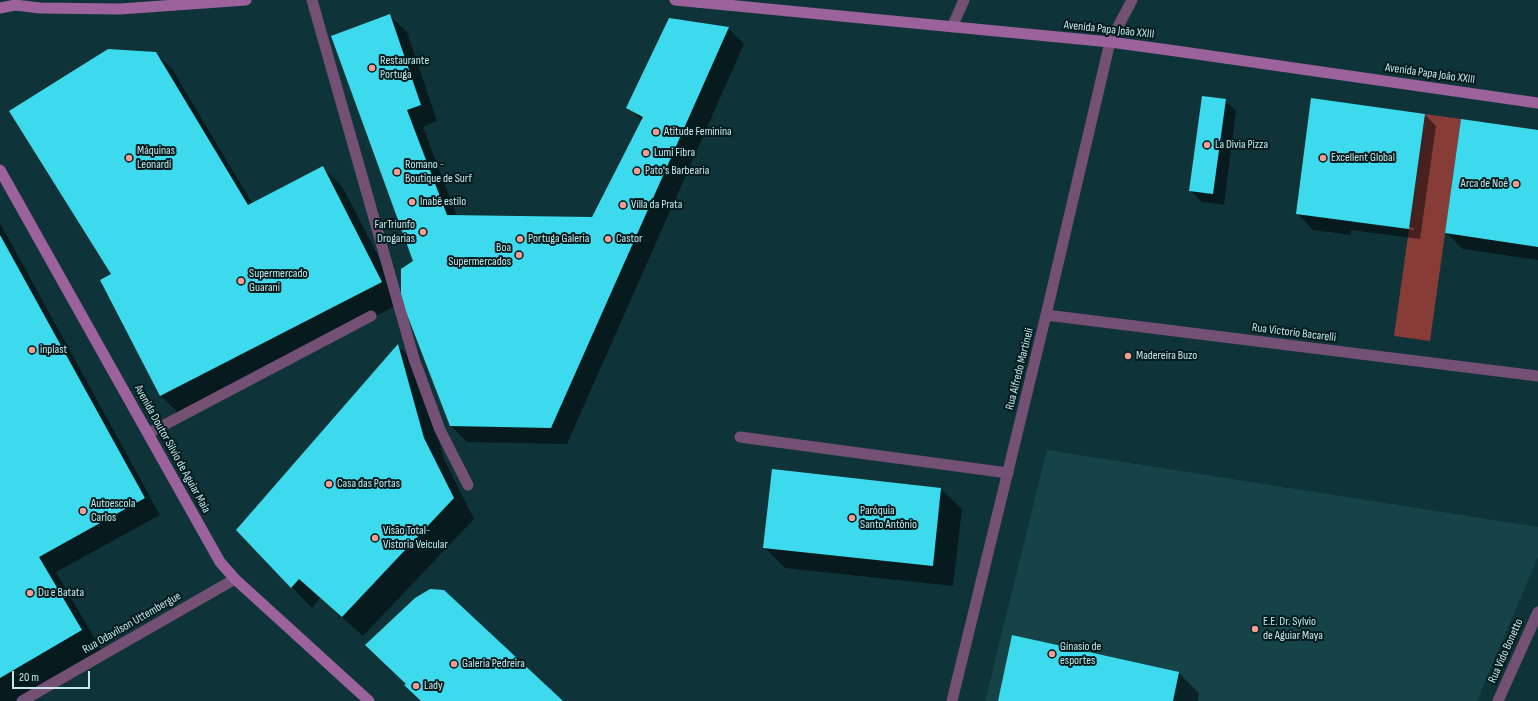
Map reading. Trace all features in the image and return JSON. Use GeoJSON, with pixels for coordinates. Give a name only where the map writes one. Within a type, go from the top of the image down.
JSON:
{"type":"FeatureCollection","features":[{"type":"Feature","properties":{"kind":"main road"},"geometry":{"type":"LineString","coordinates":[[0,8],[15,6],[40,8],[120,9],[246,0]]}},
{"type":"Feature","properties":{"kind":"main road","name":"Avenida Papa João XXIII"},"geometry":{"type":"LineString","coordinates":[[675,0],[1110,42],[1538,103]]}},
{"type":"Feature","properties":{"kind":"main road","name":"Avenida Doutor Silvio de Aguiar Maia"},"geometry":{"type":"LineString","coordinates":[[0,170],[220,562],[235,579],[369,701]]}},
{"type":"Feature","properties":{"kind":"street"},"geometry":{"type":"LineString","coordinates":[[312,0],[414,359],[440,430],[468,485]]}},
{"type":"Feature","properties":{"kind":"street"},"geometry":{"type":"LineString","coordinates":[[952,27],[964,0]]}},
{"type":"Feature","properties":{"kind":"street","name":"Rua Alfredo Martineli"},"geometry":{"type":"LineString","coordinates":[[952,701],[1046,315],[1110,42],[1132,0]]}},
{"type":"Feature","properties":{"kind":"street","name":"Rua Victorio Bacarelli"},"geometry":{"type":"LineString","coordinates":[[1046,315],[1538,376]]}},
{"type":"Feature","properties":{"kind":"street"},"geometry":{"type":"LineString","coordinates":[[148,433],[371,316]]}},
{"type":"Feature","properties":{"kind":"street"},"geometry":{"type":"LineString","coordinates":[[740,437],[1008,473]]}},
{"type":"Feature","properties":{"kind":"street","name":"Rua Odavilson Uttembergue"},"geometry":{"type":"LineString","coordinates":[[22,701],[235,579]]}},
{"type":"Feature","properties":{"kind":"street","name":"Rua Vido Bonetto"},"geometry":{"type":"LineString","coordinates":[[1498,701],[1538,612]]}},
{"type":"Feature","properties":{"kind":"shaded area"},"geometry":{"type":"Polygon","coordinates":[[[1425,114],[1461,119],[1430,341],[1394,336],[1425,114]]]}},
{"type":"Feature","properties":{"kind":"shaded area","name":"E.E. Dr. Sylvio de Aguiar Maya"},"geometry":{"type":"Polygon","coordinates":[[[1047,450],[1538,527],[1538,557],[1477,701],[985,701],[1047,450]]]}},
{"type":"Feature","properties":{"kind":"building","name":"Portuga Galeria"},"geometry":{"type":"Polygon","coordinates":[[[390,14],[421,105],[407,110],[447,215],[592,217],[643,117],[626,108],[669,18],[729,27],[551,428],[450,426],[401,299],[401,269],[413,261],[331,36],[390,14]]]}},
{"type":"Feature","properties":{"kind":"building"},"geometry":{"type":"Polygon","coordinates":[[[108,49],[156,52],[248,205],[323,166],[382,282],[160,396],[100,280],[111,274],[9,111],[108,49]]]}},
{"type":"Feature","properties":{"kind":"building","name":"La Divia Pizza"},"geometry":{"type":"Polygon","coordinates":[[[1202,96],[1226,99],[1213,194],[1189,191],[1202,96]]]}},
{"type":"Feature","properties":{"kind":"building"},"geometry":{"type":"Polygon","coordinates":[[[1311,98],[1425,114],[1409,229],[1296,214],[1311,98]]]}},
{"type":"Feature","properties":{"kind":"building"},"geometry":{"type":"Polygon","coordinates":[[[1461,119],[1538,130],[1538,247],[1445,233],[1461,119]]]}},
{"type":"Feature","properties":{"kind":"building","name":"inplast"},"geometry":{"type":"Polygon","coordinates":[[[0,235],[145,498],[39,557],[82,630],[0,678],[0,235]]]}},
{"type":"Feature","properties":{"kind":"building","name":"Casa das Portas"},"geometry":{"type":"Polygon","coordinates":[[[398,344],[424,438],[454,498],[342,617],[299,579],[291,588],[236,530],[398,344]]]}},
{"type":"Feature","properties":{"kind":"building","name":"Paróquia Santo Antônio"},"geometry":{"type":"Polygon","coordinates":[[[772,469],[941,488],[933,566],[763,548],[772,469]]]}},
{"type":"Feature","properties":{"kind":"building","name":"Galeria Pedreira"},"geometry":{"type":"Polygon","coordinates":[[[430,589],[444,590],[563,701],[421,701],[404,685],[406,684],[365,645],[415,598],[430,589]]]}},
{"type":"Feature","properties":{"kind":"building","name":"Gínasio de esportes"},"geometry":{"type":"Polygon","coordinates":[[[1012,635],[1179,672],[1173,701],[998,701],[1012,635]]]}},
{"type":"Feature","properties":{"kind":"place","name":"Restaurante Portuga"},"geometry":{"type":"Point","coordinates":[372,68]}},
{"type":"Feature","properties":{"kind":"place","name":"Atitude Feminina"},"geometry":{"type":"Point","coordinates":[656,132]}},
{"type":"Feature","properties":{"kind":"place","name":"La Divia Pizza"},"geometry":{"type":"Point","coordinates":[1207,145]}},
{"type":"Feature","properties":{"kind":"place","name":"Lumi Fibra"},"geometry":{"type":"Point","coordinates":[646,153]}},
{"type":"Feature","properties":{"kind":"place","name":"Máquinas Leonardi"},"geometry":{"type":"Point","coordinates":[129,158]}},
{"type":"Feature","properties":{"kind":"place","name":"Excellent Global"},"geometry":{"type":"Point","coordinates":[1323,158]}},
{"type":"Feature","properties":{"kind":"place","name":"Pato's Barbearia"},"geometry":{"type":"Point","coordinates":[637,171]}},
{"type":"Feature","properties":{"kind":"place","name":"Romano - Boutique de Surf"},"geometry":{"type":"Point","coordinates":[397,172]}},
{"type":"Feature","properties":{"kind":"place","name":"Arca de Noé"},"geometry":{"type":"Point","coordinates":[1516,184]}},
{"type":"Feature","properties":{"kind":"place","name":"Inabê estilo"},"geometry":{"type":"Point","coordinates":[412,202]}},
{"type":"Feature","properties":{"kind":"place","name":"Villa da Prata"},"geometry":{"type":"Point","coordinates":[623,205]}},
{"type":"Feature","properties":{"kind":"place","name":"FarTriunfo Drogarias"},"geometry":{"type":"Point","coordinates":[423,232]}},
{"type":"Feature","properties":{"kind":"place","name":"Portuga Galeria"},"geometry":{"type":"Point","coordinates":[520,239]}},
{"type":"Feature","properties":{"kind":"place","name":"Castor"},"geometry":{"type":"Point","coordinates":[608,239]}},
{"type":"Feature","properties":{"kind":"place","name":"Boa Supermercados"},"geometry":{"type":"Point","coordinates":[519,255]}},
{"type":"Feature","properties":{"kind":"place","name":"Supermercado Guarani"},"geometry":{"type":"Point","coordinates":[241,281]}},
{"type":"Feature","properties":{"kind":"place","name":"inplast"},"geometry":{"type":"Point","coordinates":[32,350]}},
{"type":"Feature","properties":{"kind":"place","name":"Madereira Buzo"},"geometry":{"type":"Point","coordinates":[1128,356]}},
{"type":"Feature","properties":{"kind":"place","name":"Casa das Portas"},"geometry":{"type":"Point","coordinates":[329,484]}},
{"type":"Feature","properties":{"kind":"place","name":"Autoescola Carlos"},"geometry":{"type":"Point","coordinates":[83,511]}},
{"type":"Feature","properties":{"kind":"place","name":"Paróquia Santo Antônio"},"geometry":{"type":"Point","coordinates":[852,518]}},
{"type":"Feature","properties":{"kind":"place","name":"Visão Total- Vistoria Veicular"},"geometry":{"type":"Point","coordinates":[375,538]}},
{"type":"Feature","properties":{"kind":"place","name":"Du e Batata"},"geometry":{"type":"Point","coordinates":[30,593]}},
{"type":"Feature","properties":{"kind":"place","name":"E.E. Dr. Sylvio de Aguiar Maya"},"geometry":{"type":"Point","coordinates":[1255,629]}},
{"type":"Feature","properties":{"kind":"place","name":"Gínasio de esportes"},"geometry":{"type":"Point","coordinates":[1052,654]}},
{"type":"Feature","properties":{"kind":"place","name":"Galeria Pedreira"},"geometry":{"type":"Point","coordinates":[454,664]}},
{"type":"Feature","properties":{"kind":"place","name":"Lady"},"geometry":{"type":"Point","coordinates":[416,686]}}]}
